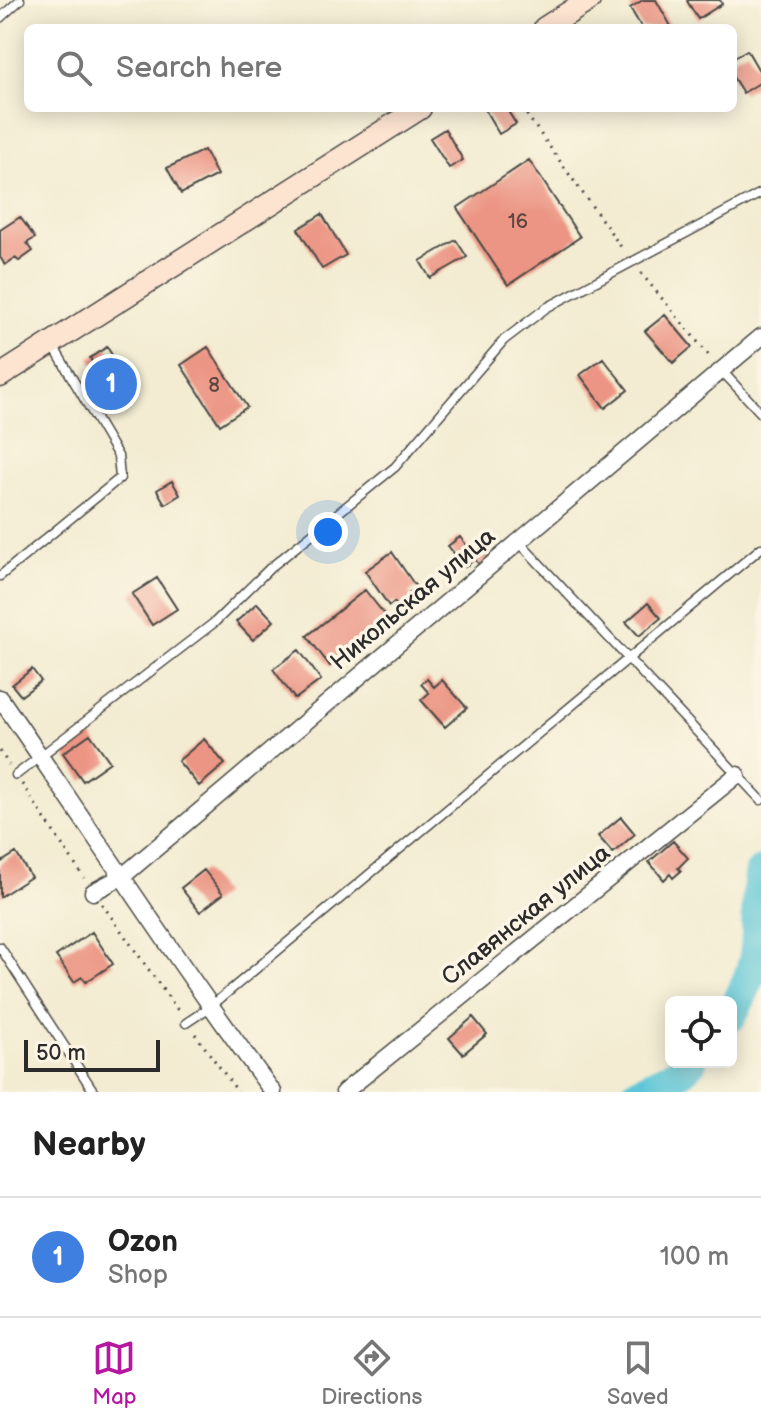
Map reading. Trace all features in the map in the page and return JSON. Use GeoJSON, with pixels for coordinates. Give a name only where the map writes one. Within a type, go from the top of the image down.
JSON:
{"type":"FeatureCollection","features":[{"type":"Feature","properties":{"kind":"main road"},"geometry":{"type":"LineString","coordinates":[[551,24],[589,0]]}},
{"type":"Feature","properties":{"kind":"main road"},"geometry":{"type":"LineString","coordinates":[[0,376],[414,112]]}},
{"type":"Feature","properties":{"kind":"street","name":"Никольская улица"},"geometry":{"type":"LineString","coordinates":[[93,892],[123,876],[761,337]]}},
{"type":"Feature","properties":{"kind":"street"},"geometry":{"type":"LineString","coordinates":[[0,698],[210,1007],[273,1092]]}},
{"type":"Feature","properties":{"kind":"street","name":"Славянская улица"},"geometry":{"type":"LineString","coordinates":[[344,1092],[737,775]]}},
{"type":"Feature","properties":{"kind":"lane"},"geometry":{"type":"LineString","coordinates":[[0,18],[20,0]]}},
{"type":"Feature","properties":{"kind":"lane"},"geometry":{"type":"LineString","coordinates":[[16,775],[215,622],[270,568],[395,467],[504,340],[546,308],[761,193]]}},
{"type":"Feature","properties":{"kind":"lane"},"geometry":{"type":"LineString","coordinates":[[0,576],[120,478],[118,456],[51,344]]}},
{"type":"Feature","properties":{"kind":"lane"},"geometry":{"type":"LineString","coordinates":[[720,369],[761,413]]}},
{"type":"Feature","properties":{"kind":"lane"},"geometry":{"type":"LineString","coordinates":[[518,541],[761,800]]}},
{"type":"Feature","properties":{"kind":"lane"},"geometry":{"type":"LineString","coordinates":[[186,1023],[210,1007],[761,548]]}},
{"type":"Feature","properties":{"kind":"lane"},"geometry":{"type":"LineString","coordinates":[[0,947],[94,1092]]}},
{"type":"Feature","properties":{"kind":"path"},"geometry":{"type":"LineString","coordinates":[[525,112],[631,261],[720,369]]}},
{"type":"Feature","properties":{"kind":"path"},"geometry":{"type":"LineString","coordinates":[[0,751],[93,892],[238,1092]]}},
{"type":"Feature","properties":{"kind":"building"},"geometry":{"type":"Polygon","coordinates":[[[643,0],[656,0],[670,24],[640,24],[630,8],[643,0]]]}},
{"type":"Feature","properties":{"kind":"building"},"geometry":{"type":"Polygon","coordinates":[[[689,0],[720,0],[722,4],[698,19],[689,0]]]}},
{"type":"Feature","properties":{"kind":"building"},"geometry":{"type":"Polygon","coordinates":[[[747,50],[761,74],[761,82],[743,93],[737,83],[737,56],[747,50]]]}},
{"type":"Feature","properties":{"kind":"building"},"geometry":{"type":"Polygon","coordinates":[[[486,112],[508,112],[516,124],[499,134],[486,112]]]}},
{"type":"Feature","properties":{"kind":"building"},"geometry":{"type":"Polygon","coordinates":[[[445,129],[463,160],[449,168],[430,138],[445,129]]]}},
{"type":"Feature","properties":{"kind":"building"},"geometry":{"type":"Polygon","coordinates":[[[204,150],[217,175],[181,194],[167,168],[204,150]]]}},
{"type":"Feature","properties":{"kind":"building"},"geometry":{"type":"Polygon","coordinates":[[[529,160],[580,237],[508,285],[457,208],[529,160]]]}},
{"type":"Feature","properties":{"kind":"building"},"geometry":{"type":"Polygon","coordinates":[[[322,214],[346,255],[322,269],[298,229],[322,214]]]}},
{"type":"Feature","properties":{"kind":"building"},"geometry":{"type":"Polygon","coordinates":[[[20,217],[35,238],[27,243],[33,251],[19,261],[15,258],[5,265],[0,257],[0,230],[20,217]]]}},
{"type":"Feature","properties":{"kind":"building"},"geometry":{"type":"Polygon","coordinates":[[[456,240],[467,257],[430,278],[420,261],[456,240]]]}},
{"type":"Feature","properties":{"kind":"building"},"geometry":{"type":"Polygon","coordinates":[[[665,315],[692,347],[673,363],[645,331],[665,315]]]}},
{"type":"Feature","properties":{"kind":"building"},"geometry":{"type":"Polygon","coordinates":[[[107,347],[128,380],[110,391],[90,358],[107,347]]]}},
{"type":"Feature","properties":{"kind":"building"},"geometry":{"type":"Polygon","coordinates":[[[208,347],[247,407],[220,425],[181,365],[208,347]]]}},
{"type":"Feature","properties":{"kind":"building"},"geometry":{"type":"Polygon","coordinates":[[[603,358],[628,390],[605,408],[580,375],[603,358]]]}},
{"type":"Feature","properties":{"kind":"building"},"geometry":{"type":"Polygon","coordinates":[[[172,481],[180,495],[165,504],[157,490],[172,481]]]}},
{"type":"Feature","properties":{"kind":"building"},"geometry":{"type":"Polygon","coordinates":[[[460,537],[471,551],[481,543],[492,556],[480,566],[475,559],[465,567],[448,546],[460,537]]]}},
{"type":"Feature","properties":{"kind":"building"},"geometry":{"type":"Polygon","coordinates":[[[392,552],[416,587],[409,593],[412,598],[398,607],[394,602],[389,606],[365,571],[392,552]]]}},
{"type":"Feature","properties":{"kind":"building"},"geometry":{"type":"Polygon","coordinates":[[[157,578],[177,609],[152,625],[132,594],[157,578]]]}},
{"type":"Feature","properties":{"kind":"building"},"geometry":{"type":"Polygon","coordinates":[[[365,590],[388,619],[330,666],[307,636],[365,590]]]}},
{"type":"Feature","properties":{"kind":"building"},"geometry":{"type":"Polygon","coordinates":[[[257,603],[274,621],[253,640],[236,622],[257,603]]]}},
{"type":"Feature","properties":{"kind":"building"},"geometry":{"type":"Polygon","coordinates":[[[648,603],[661,618],[639,636],[626,622],[648,603]]]}},
{"type":"Feature","properties":{"kind":"building"},"geometry":{"type":"Polygon","coordinates":[[[299,650],[321,680],[295,699],[273,669],[299,650]]]}},
{"type":"Feature","properties":{"kind":"building"},"geometry":{"type":"Polygon","coordinates":[[[32,669],[41,681],[21,696],[12,685],[32,669]]]}},
{"type":"Feature","properties":{"kind":"building"},"geometry":{"type":"Polygon","coordinates":[[[427,679],[434,687],[442,680],[467,708],[445,727],[421,700],[429,693],[421,684],[427,679]]]}},
{"type":"Feature","properties":{"kind":"building"},"geometry":{"type":"Polygon","coordinates":[[[90,734],[110,762],[83,781],[63,753],[90,734]]]}},
{"type":"Feature","properties":{"kind":"building"},"geometry":{"type":"Polygon","coordinates":[[[204,739],[225,764],[199,786],[178,761],[204,739]]]}},
{"type":"Feature","properties":{"kind":"building"},"geometry":{"type":"Polygon","coordinates":[[[621,817],[635,834],[613,853],[598,836],[621,817]]]}},
{"type":"Feature","properties":{"kind":"building"},"geometry":{"type":"Polygon","coordinates":[[[673,841],[688,858],[678,868],[681,871],[673,878],[670,874],[664,880],[649,862],[673,841]]]}},
{"type":"Feature","properties":{"kind":"building"},"geometry":{"type":"Polygon","coordinates":[[[16,853],[31,877],[0,897],[0,863],[16,853]]]}},
{"type":"Feature","properties":{"kind":"building"},"geometry":{"type":"Polygon","coordinates":[[[204,870],[223,894],[200,912],[181,888],[204,870]]]}},
{"type":"Feature","properties":{"kind":"building"},"geometry":{"type":"Polygon","coordinates":[[[92,932],[113,964],[86,982],[82,977],[74,982],[56,956],[92,932]]]}},
{"type":"Feature","properties":{"kind":"building"},"geometry":{"type":"Polygon","coordinates":[[[473,1017],[487,1034],[463,1054],[449,1038],[473,1017]]]}},
{"type":"Feature","properties":{"kind":"waterway"},"geometry":{"type":"LineString","coordinates":[[737,1004],[755,956],[761,872]]}},
{"type":"Feature","properties":{"kind":"waterway"},"geometry":{"type":"LineString","coordinates":[[638,1092],[685,1068]]}},
{"type":"Feature","properties":{"kind":"place","name":"Ozon"},"geometry":{"type":"Point","coordinates":[111,384]}}]}
